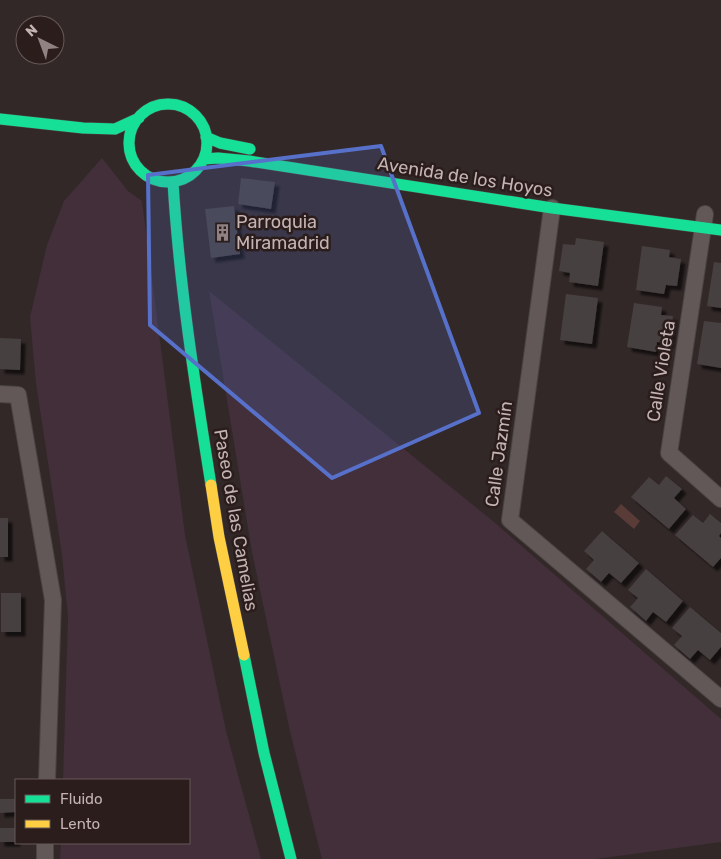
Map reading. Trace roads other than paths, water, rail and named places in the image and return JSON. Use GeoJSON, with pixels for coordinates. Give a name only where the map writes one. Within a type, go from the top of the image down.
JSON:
{"type":"FeatureCollection","features":[{"type":"Feature","properties":{"kind":"street"},"geometry":{"type":"LineString","coordinates":[[0,119],[83,128],[115,129],[138,118],[148,110],[160,106],[172,105],[184,108],[194,115],[202,125],[206,136],[207,148],[204,159],[196,170],[186,178],[173,182],[159,181],[146,175],[136,165],[130,152],[130,134],[138,118]]}},
{"type":"Feature","properties":{"kind":"street"},"geometry":{"type":"LineString","coordinates":[[0,127],[115,141],[130,152]]}},
{"type":"Feature","properties":{"kind":"street"},"geometry":{"type":"LineString","coordinates":[[206,136],[220,143],[260,151]]}},
{"type":"Feature","properties":{"kind":"street","name":"Avenida de los Hoyos"},"geometry":{"type":"LineString","coordinates":[[204,159],[218,158],[249,161],[552,208],[704,218],[721,230]]}},
{"type":"Feature","properties":{"kind":"street","name":"Paseo de las Camelias"},"geometry":{"type":"LineString","coordinates":[[173,182],[175,216],[195,383],[219,537],[264,754],[291,859]]}},
{"type":"Feature","properties":{"kind":"street","name":"Calle Jazmín"},"geometry":{"type":"LineString","coordinates":[[552,208],[510,520],[721,699]]}},
{"type":"Feature","properties":{"kind":"street","name":"Calle Violeta"},"geometry":{"type":"LineString","coordinates":[[704,218],[669,453],[721,499]]}},
{"type":"Feature","properties":{"kind":"street"},"geometry":{"type":"LineString","coordinates":[[0,394],[18,395],[53,600],[47,779]]}},
{"type":"Feature","properties":{"kind":"street"},"geometry":{"type":"LineString","coordinates":[[45,844],[45,859]]}},
{"type":"Feature","properties":{"kind":"place","name":"Parroquia Miramadrid"},"geometry":{"type":"Point","coordinates":[222,232]}}]}
